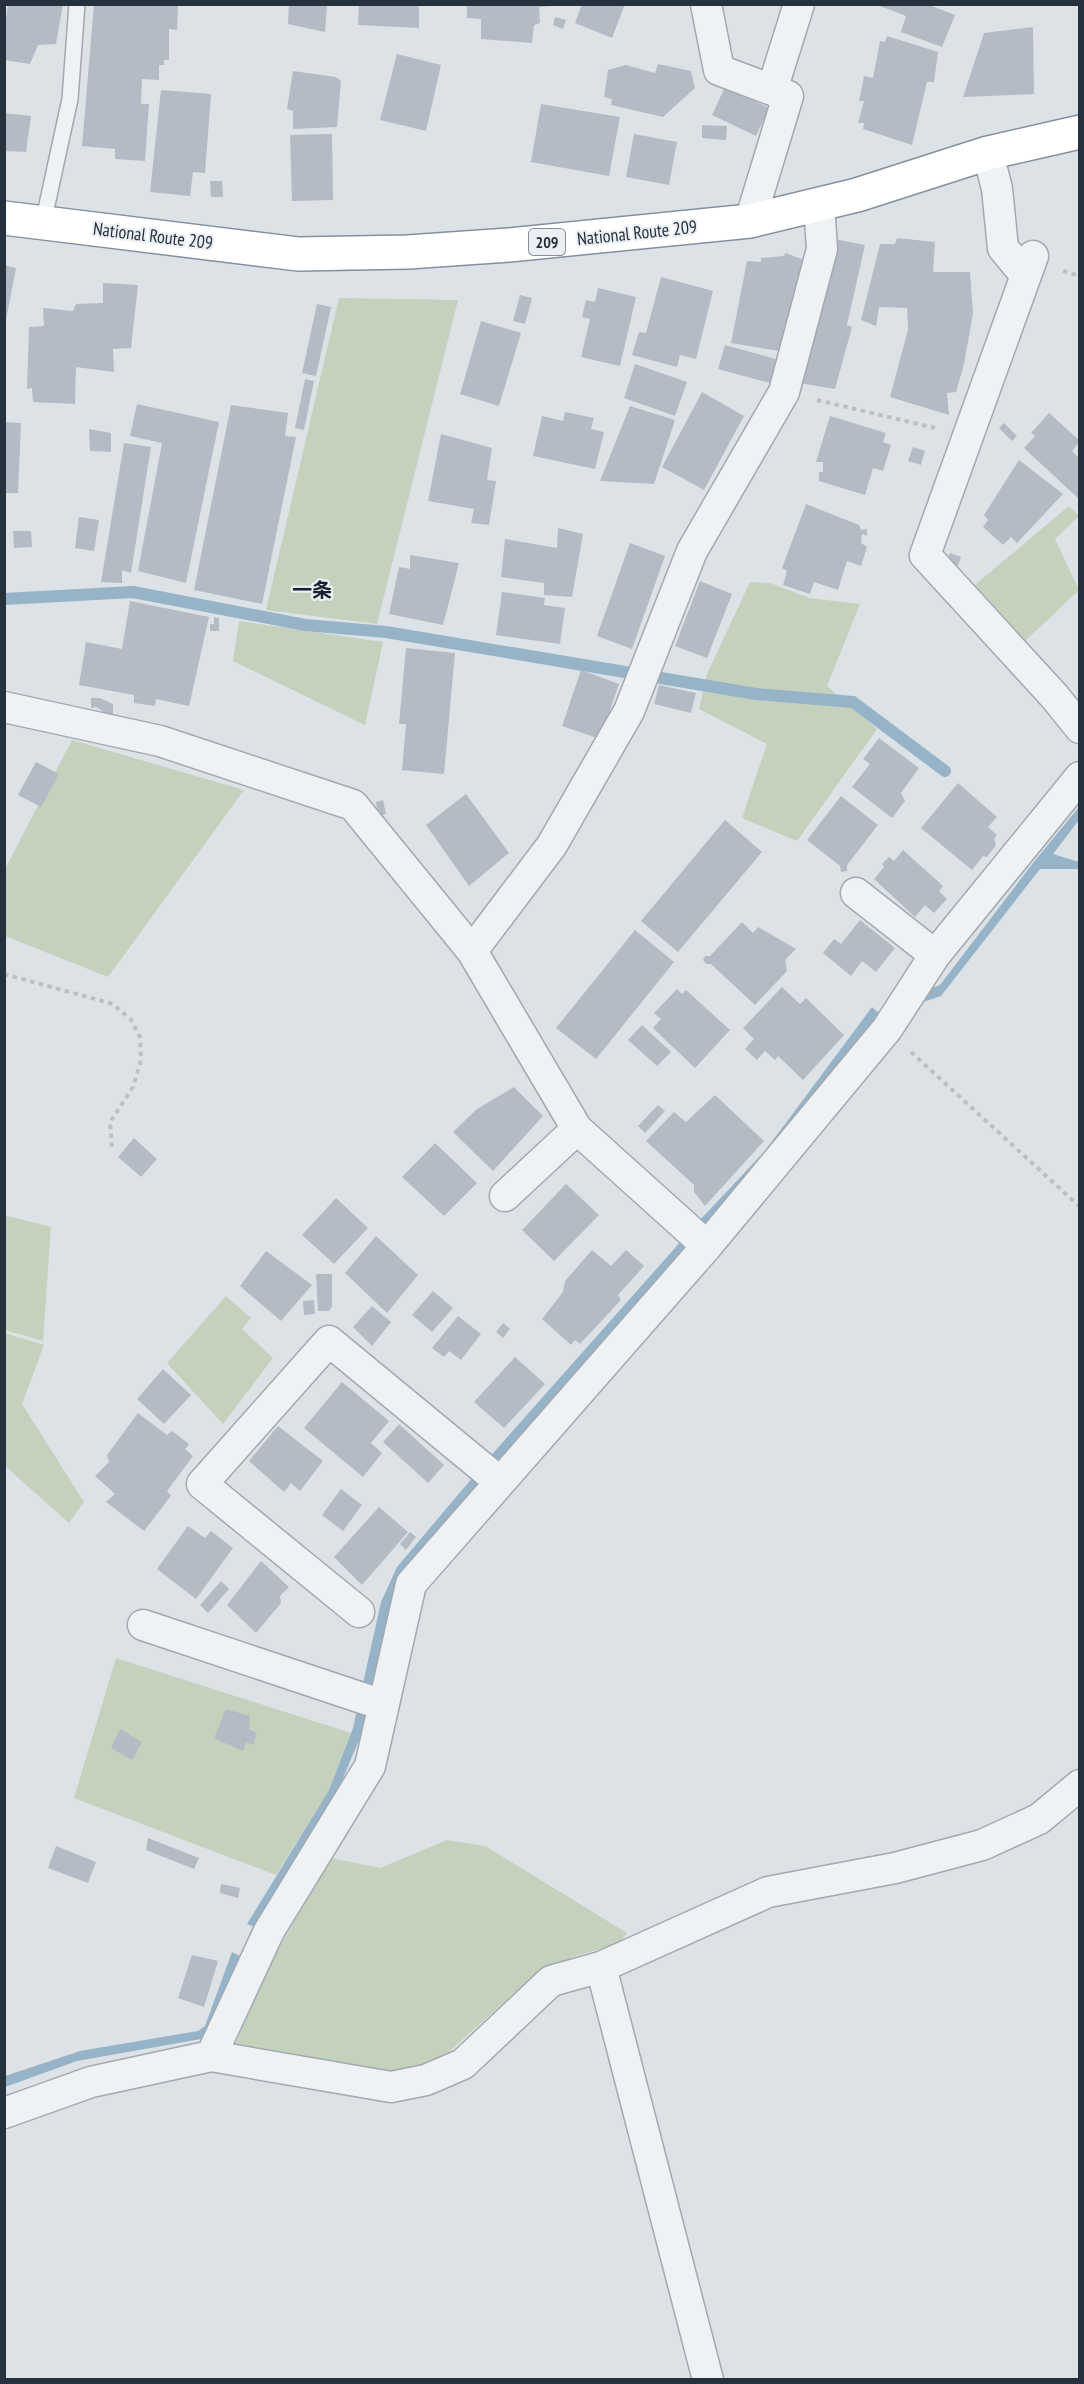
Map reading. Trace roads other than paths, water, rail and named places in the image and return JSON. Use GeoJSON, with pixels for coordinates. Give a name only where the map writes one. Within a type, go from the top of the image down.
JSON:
{"type":"FeatureCollection","features":[{"type":"Feature","properties":{"kind":"highway","name":"National Route 209"},"geometry":{"type":"LineString","coordinates":[[4,218],[297,254],[408,252],[509,245],[750,221],[857,195],[988,153],[1080,132]]}},
{"type":"Feature","properties":{"kind":"street"},"geometry":{"type":"LineString","coordinates":[[705,4],[719,70],[788,96],[750,221]]}},
{"type":"Feature","properties":{"kind":"street"},"geometry":{"type":"LineString","coordinates":[[712,36],[724,4]]}},
{"type":"Feature","properties":{"kind":"street"},"geometry":{"type":"LineString","coordinates":[[772,90],[799,4]]}},
{"type":"Feature","properties":{"kind":"street"},"geometry":{"type":"LineString","coordinates":[[988,153],[997,189],[1003,248],[1030,266],[925,555],[1080,728]]}},
{"type":"Feature","properties":{"kind":"street"},"geometry":{"type":"LineString","coordinates":[[471,951],[552,845],[629,711],[692,551],[784,392],[822,249],[819,204]]}},
{"type":"Feature","properties":{"kind":"street"},"geometry":{"type":"LineString","coordinates":[[4,707],[160,741],[353,805],[471,951],[577,1129],[707,1246]]}},
{"type":"Feature","properties":{"kind":"street"},"geometry":{"type":"LineString","coordinates":[[212,2056],[269,1930],[370,1766],[411,1584],[707,1246],[887,1029],[935,955],[1080,777]]}},
{"type":"Feature","properties":{"kind":"street"},"geometry":{"type":"LineString","coordinates":[[855,893],[935,955]]}},
{"type":"Feature","properties":{"kind":"street"},"geometry":{"type":"LineString","coordinates":[[505,1196],[577,1129]]}},
{"type":"Feature","properties":{"kind":"street"},"geometry":{"type":"LineString","coordinates":[[359,1612],[202,1484],[329,1341],[500,1482]]}},
{"type":"Feature","properties":{"kind":"street"},"geometry":{"type":"LineString","coordinates":[[143,1625],[384,1705]]}},
{"type":"Feature","properties":{"kind":"street"},"geometry":{"type":"LineString","coordinates":[[4,2113],[91,2082],[212,2056],[391,2086],[426,2080],[464,2064],[550,1981],[601,1967],[768,1892],[895,1868],[982,1845],[1039,1820],[1080,1785]]}},
{"type":"Feature","properties":{"kind":"street"},"geometry":{"type":"LineString","coordinates":[[601,1967],[708,2379]]}},
{"type":"Feature","properties":{"kind":"lane"},"geometry":{"type":"LineString","coordinates":[[43,223],[70,99],[77,4]]}},
{"type":"Feature","properties":{"kind":"water"},"geometry":{"type":"Polygon","coordinates":[[[1079,807],[1079,820],[1053,854],[1079,862],[1079,869],[1040,869],[941,996],[920,1003],[927,990],[940,985],[1079,807]]]}},
{"type":"Feature","properties":{"kind":"water"},"geometry":{"type":"Polygon","coordinates":[[[872,1007],[881,1015],[712,1225],[585,1362],[473,1490],[401,1584],[392,1606],[362,1733],[341,1783],[255,1927],[247,1924],[329,1790],[353,1728],[381,1602],[397,1567],[495,1451],[698,1222],[765,1151],[872,1007]]]}},
{"type":"Feature","properties":{"kind":"water"},"geometry":{"type":"Polygon","coordinates":[[[232,1952],[240,1956],[208,2035],[201,2039],[77,2061],[5,2087],[5,2076],[80,2051],[198,2031],[205,2026],[232,1952]]]}},
{"type":"Feature","properties":{"kind":"waterway"},"geometry":{"type":"LineString","coordinates":[[4,599],[133,592],[305,625],[386,632],[756,694],[853,702],[945,771]]}},
{"type":"Feature","properties":{"kind":"district","name":"一条"},"geometry":{"type":"Point","coordinates":[312,590]}}]}
